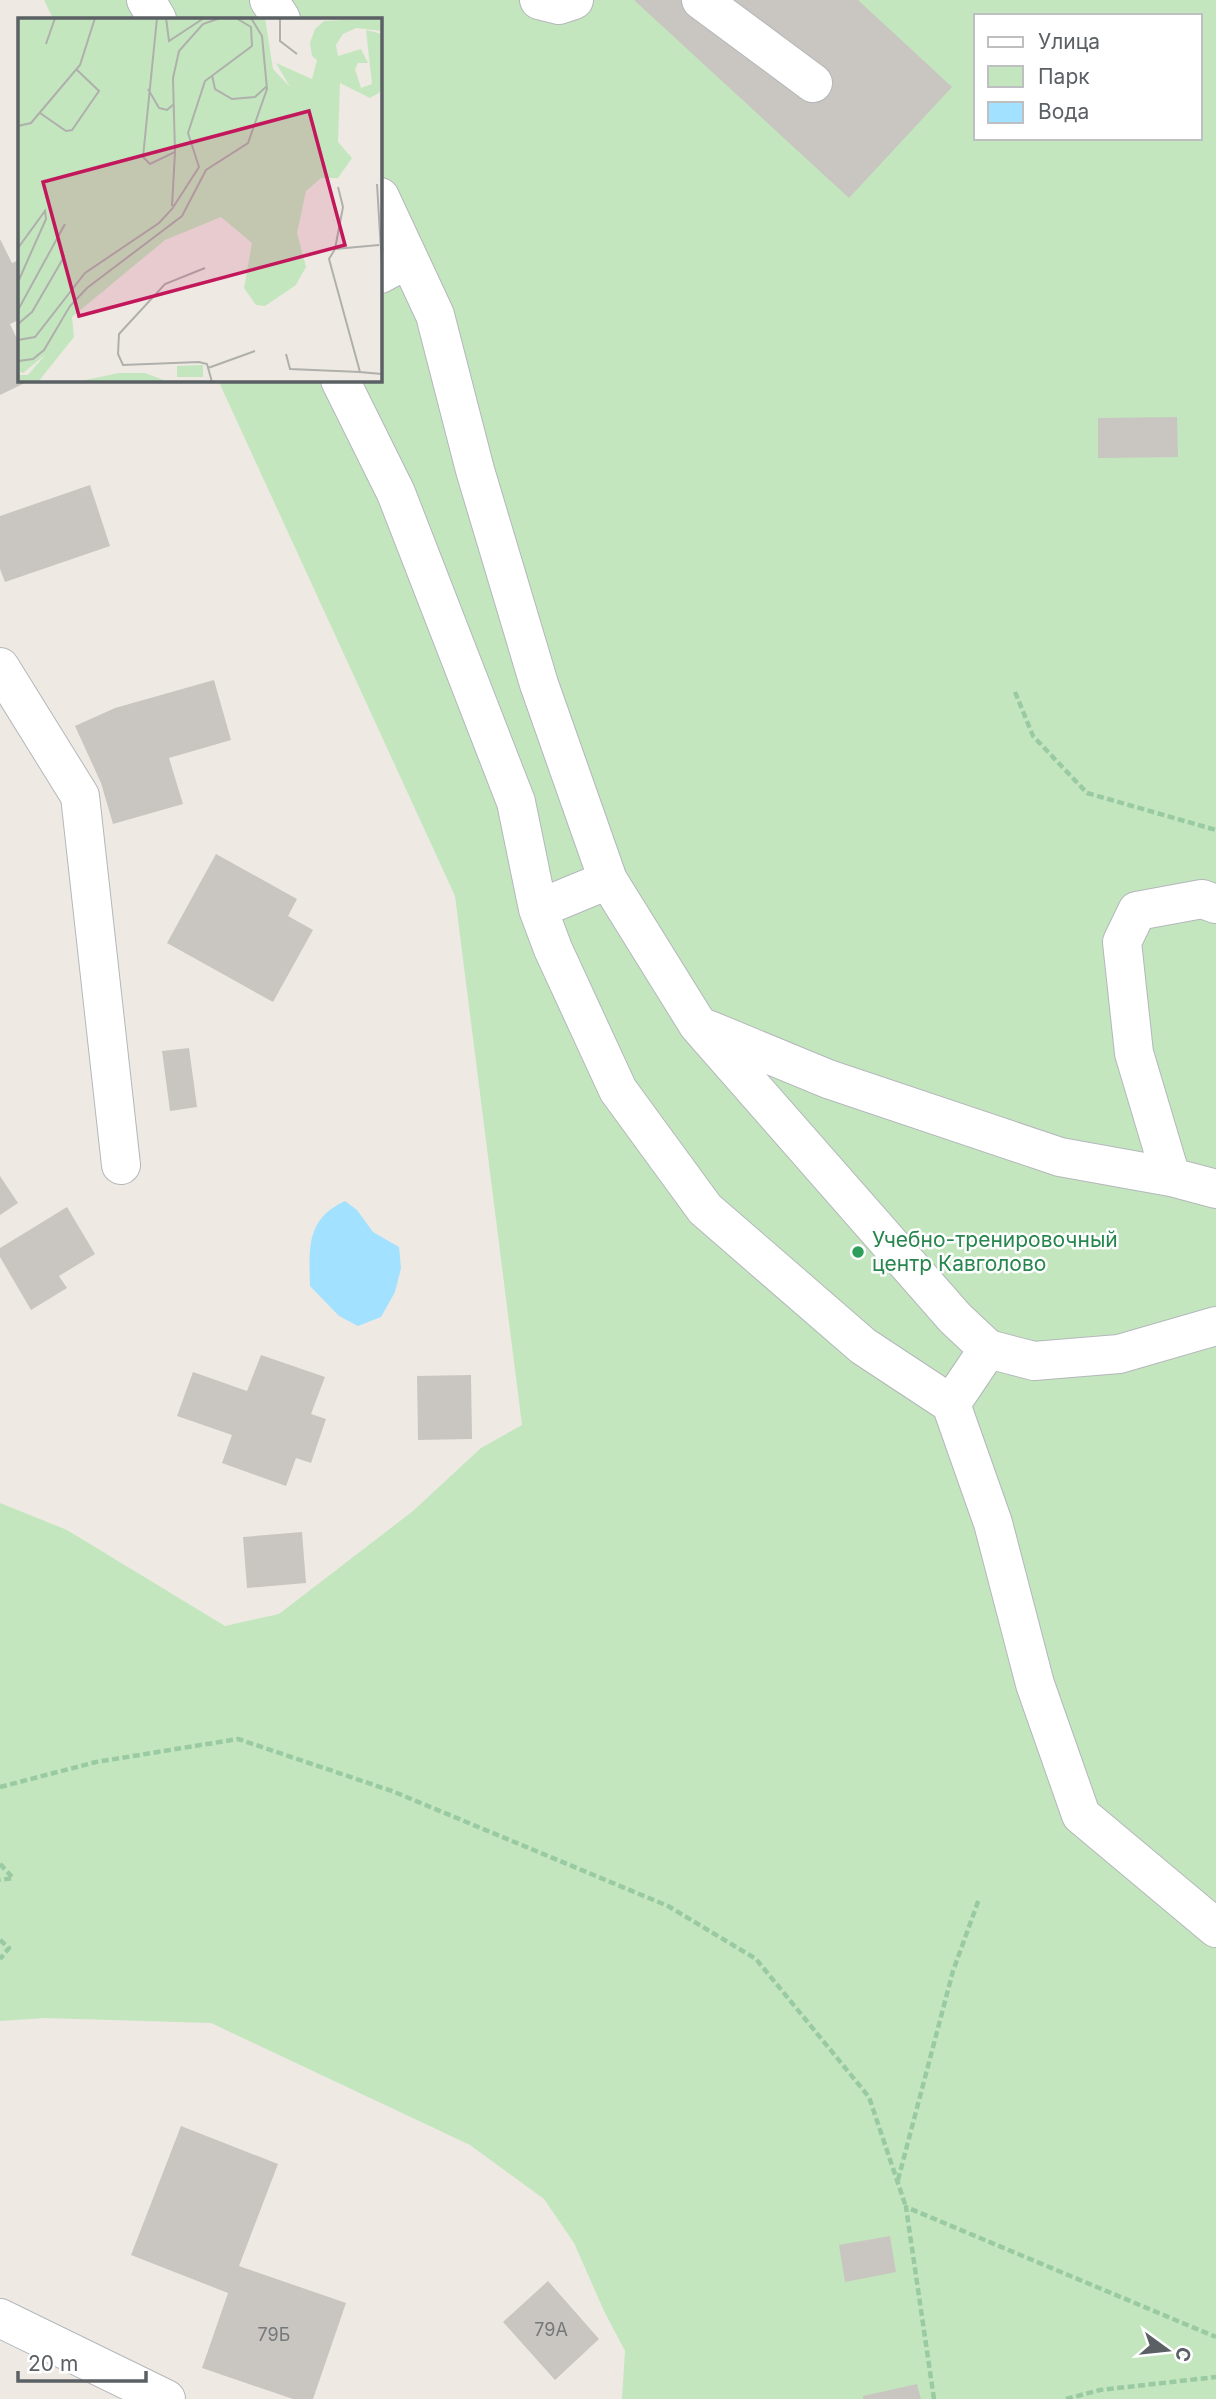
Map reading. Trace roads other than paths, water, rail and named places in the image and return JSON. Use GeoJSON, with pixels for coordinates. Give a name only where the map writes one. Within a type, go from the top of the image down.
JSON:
{"type":"FeatureCollection","features":[{"type":"Feature","properties":{"kind":"street"},"geometry":{"type":"LineString","coordinates":[[146,0],[156,18]]}},
{"type":"Feature","properties":{"kind":"street"},"geometry":{"type":"LineString","coordinates":[[269,0],[280,18]]}},
{"type":"Feature","properties":{"kind":"street"},"geometry":{"type":"LineString","coordinates":[[539,0],[559,5],[575,0]]}},
{"type":"Feature","properties":{"kind":"street"},"geometry":{"type":"LineString","coordinates":[[701,0],[813,83]]}},
{"type":"Feature","properties":{"kind":"street"},"geometry":{"type":"LineString","coordinates":[[382,207],[394,267],[435,315],[475,471],[538,684],[608,880],[698,1025],[955,1318],[988,1349],[1034,1361],[1119,1354],[1216,1326]]}},
{"type":"Feature","properties":{"kind":"street"},"geometry":{"type":"LineString","coordinates":[[342,382],[396,493],[516,802],[538,909],[618,1090],[705,1209],[863,1346],[951,1404],[993,1523],[1035,1684],[1081,1815],[1216,1928]]}},
{"type":"Feature","properties":{"kind":"street"},"geometry":{"type":"LineString","coordinates":[[0,667],[80,796],[121,1165]]}},
{"type":"Feature","properties":{"kind":"street"},"geometry":{"type":"LineString","coordinates":[[538,909],[608,880]]}},
{"type":"Feature","properties":{"kind":"street"},"geometry":{"type":"LineString","coordinates":[[1171,1177],[1134,1053],[1122,942],[1137,911],[1202,899],[1216,904]]}},
{"type":"Feature","properties":{"kind":"street"},"geometry":{"type":"LineString","coordinates":[[698,1025],[828,1079],[1060,1157],[1171,1177],[1216,1189]]}},
{"type":"Feature","properties":{"kind":"street"},"geometry":{"type":"LineString","coordinates":[[951,1404],[988,1349]]}},
{"type":"Feature","properties":{"kind":"street"},"geometry":{"type":"LineString","coordinates":[[0,2318],[166,2399]]}},
{"type":"Feature","properties":{"kind":"water"},"geometry":{"type":"Polygon","coordinates":[[[345,1201],[357,1210],[373,1232],[399,1247],[401,1268],[395,1292],[381,1317],[358,1326],[339,1316],[310,1286],[312,1236],[323,1217],[345,1201]]]}},
{"type":"Feature","properties":{"kind":"place","name":"Учебно-тренировочный центр Кавголово"},"geometry":{"type":"Point","coordinates":[858,1252]}}]}
